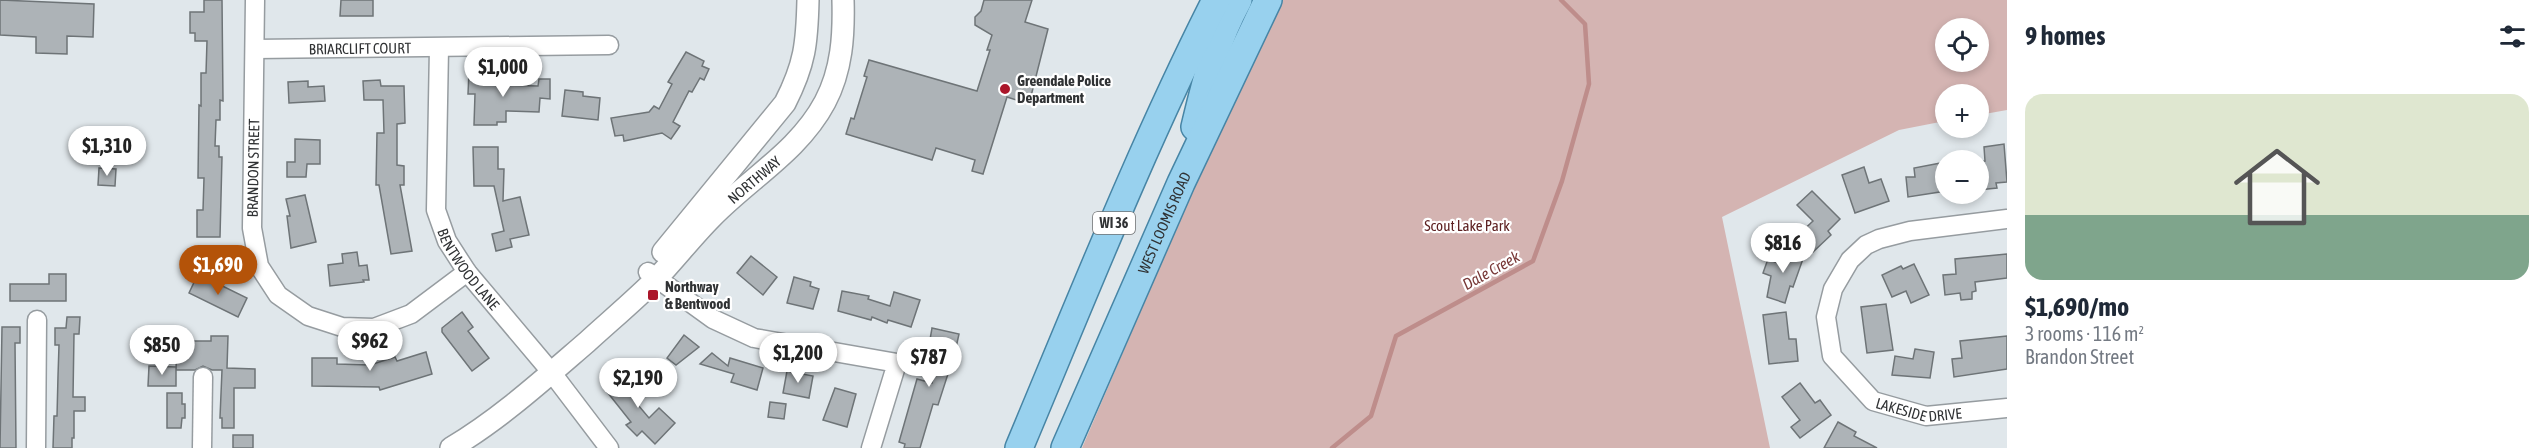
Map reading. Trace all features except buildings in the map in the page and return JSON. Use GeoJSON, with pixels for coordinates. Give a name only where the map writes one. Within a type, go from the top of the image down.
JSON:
{"type":"FeatureCollection","features":[{"type":"Feature","properties":{"kind":"main road","name":"WI 36"},"geometry":{"type":"LineString","coordinates":[[1019,448],[1139,164],[1181,70],[1216,0]]}},
{"type":"Feature","properties":{"kind":"main road"},"geometry":{"type":"LineString","coordinates":[[1182,183],[1213,53],[1223,27],[1238,0]]}},
{"type":"Feature","properties":{"kind":"main road","name":"WEST LOOMIS ROAD"},"geometry":{"type":"LineString","coordinates":[[1065,448],[1182,183],[1268,0]]}},
{"type":"Feature","properties":{"kind":"street","name":"BRANDON STREET"},"geometry":{"type":"LineString","coordinates":[[255,0],[252,228],[259,266],[278,295],[308,316],[342,327],[375,328],[411,314],[467,272]]}},
{"type":"Feature","properties":{"kind":"street","name":"NORTHWAY"},"geometry":{"type":"LineString","coordinates":[[652,275],[785,103],[797,80],[804,57],[808,0]]}},
{"type":"Feature","properties":{"kind":"street","name":"NORTHWAY"},"geometry":{"type":"LineString","coordinates":[[451,448],[552,373],[605,326],[652,275],[711,218],[783,156],[807,131],[825,102],[836,77],[842,40],[843,1]]}},
{"type":"Feature","properties":{"kind":"street","name":"BRIARCLIFT COURT"},"geometry":{"type":"LineString","coordinates":[[255,49],[609,45]]}},
{"type":"Feature","properties":{"kind":"street","name":"BENTWOOD LANE"},"geometry":{"type":"LineString","coordinates":[[439,48],[436,210],[447,240],[467,272],[552,373],[609,448]]}},
{"type":"Feature","properties":{"kind":"street","name":"LAKESIDE DRIVE"},"geometry":{"type":"LineString","coordinates":[[2007,219],[1910,231],[1879,238],[1866,245],[1850,260],[1833,289],[1826,317],[1832,356],[1873,401],[1926,416],[2007,408]]}},
{"type":"Feature","properties":{"kind":"street"},"geometry":{"type":"LineString","coordinates":[[652,275],[713,319],[754,338],[897,363],[871,448]]}},
{"type":"Feature","properties":{"kind":"street"},"geometry":{"type":"LineString","coordinates":[[36,448],[37,320]]}},
{"type":"Feature","properties":{"kind":"street"},"geometry":{"type":"LineString","coordinates":[[202,448],[203,377]]}},
{"type":"Feature","properties":{"kind":"green space","name":"Scout Lake Park"},"geometry":{"type":"Polygon","coordinates":[[[1282,0],[2007,0],[2007,110],[1989,113],[1989,84],[1935,84],[1935,123],[1899,130],[1722,217],[1770,448],[1082,448],[1198,177],[1282,0]]]}},
{"type":"Feature","properties":{"kind":"waterway","name":"Dale Creek"},"geometry":{"type":"LineString","coordinates":[[1332,448],[1371,416],[1396,336],[1533,261],[1562,181],[1589,84],[1585,24],[1561,0]]}},
{"type":"Feature","properties":{"kind":"place","name":"Greendale Police Department"},"geometry":{"type":"Point","coordinates":[1005,89]}},
{"type":"Feature","properties":{"kind":"place","name":"Northway & Bentwood"},"geometry":{"type":"Point","coordinates":[653,295]}}]}
